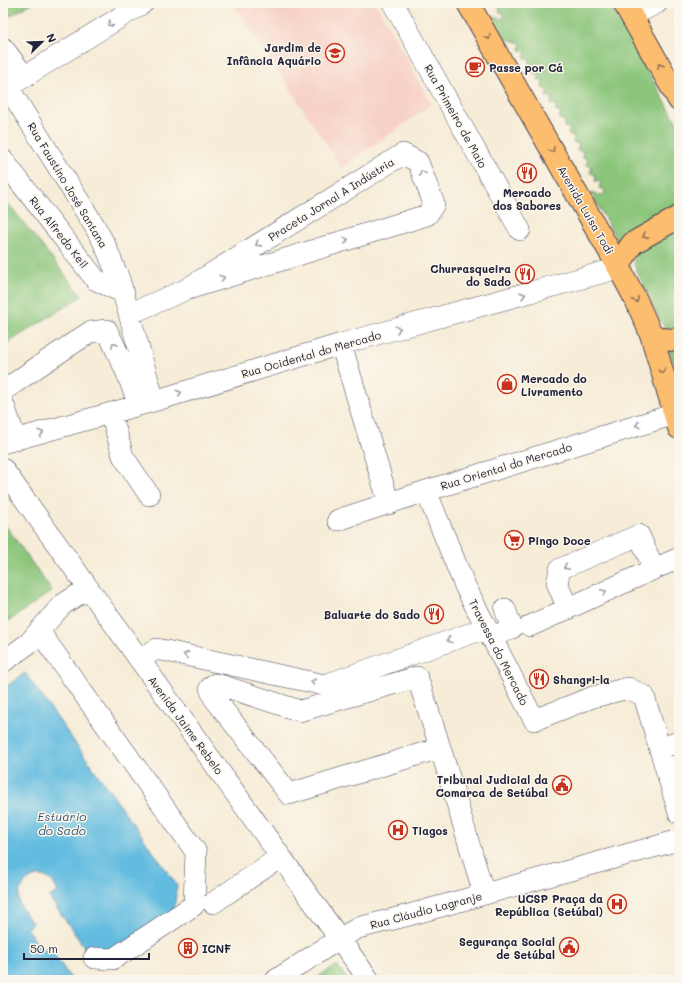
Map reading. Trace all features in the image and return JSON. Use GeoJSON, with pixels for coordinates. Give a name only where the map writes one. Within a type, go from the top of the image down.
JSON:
{"type":"FeatureCollection","features":[{"type":"Feature","properties":{"kind":"main road","name":"Avenida Luísa Todi"},"geometry":{"type":"LineString","coordinates":[[468,3],[636,300],[651,334],[677,421]]}},
{"type":"Feature","properties":{"kind":"main road"},"geometry":{"type":"LineString","coordinates":[[628,10],[678,95]]}},
{"type":"Feature","properties":{"kind":"main road"},"geometry":{"type":"LineString","coordinates":[[619,268],[628,249],[633,243],[679,216]]}},
{"type":"Feature","properties":{"kind":"main road"},"geometry":{"type":"LineString","coordinates":[[651,334],[660,339],[679,339]]}},
{"type":"Feature","properties":{"kind":"street"},"geometry":{"type":"LineString","coordinates":[[12,85],[143,3]]}},
{"type":"Feature","properties":{"kind":"street","name":"Rua Primeiro de Maio"},"geometry":{"type":"LineString","coordinates":[[392,3],[520,230]]}},
{"type":"Feature","properties":{"kind":"street"},"geometry":{"type":"LineString","coordinates":[[628,10],[657,3]]}},
{"type":"Feature","properties":{"kind":"street","name":"Rua Faustino José Santana"},"geometry":{"type":"LineString","coordinates":[[3,48],[12,85],[94,225],[114,263],[129,314],[146,403]]}},
{"type":"Feature","properties":{"kind":"street","name":"Praceta Jornal A Indústria"},"geometry":{"type":"LineString","coordinates":[[129,314],[185,290],[427,215],[434,204],[418,162],[403,154],[185,290]]}},
{"type":"Feature","properties":{"kind":"street","name":"Rua Alfredo Keil"},"geometry":{"type":"LineString","coordinates":[[3,160],[96,280],[124,293]]}},
{"type":"Feature","properties":{"kind":"street","name":"Rua Ocidental do Mercado"},"geometry":{"type":"LineString","coordinates":[[10,442],[146,403],[341,344],[619,268]]}},
{"type":"Feature","properties":{"kind":"street"},"geometry":{"type":"LineString","coordinates":[[3,391],[90,332],[107,330],[126,371],[146,403]]}},
{"type":"Feature","properties":{"kind":"street"},"geometry":{"type":"LineString","coordinates":[[341,344],[389,504]]}},
{"type":"Feature","properties":{"kind":"street"},"geometry":{"type":"LineString","coordinates":[[3,403],[10,442]]}},
{"type":"Feature","properties":{"kind":"street"},"geometry":{"type":"LineString","coordinates":[[111,413],[123,456],[149,495]]}},
{"type":"Feature","properties":{"kind":"street","name":"Rua Oriental do Mercado"},"geometry":{"type":"LineString","coordinates":[[338,520],[426,491],[677,421]]}},
{"type":"Feature","properties":{"kind":"street","name":"Avenida Jaime Rebelo"},"geometry":{"type":"LineString","coordinates":[[3,469],[369,980]]}},
{"type":"Feature","properties":{"kind":"street","name":"Travessa do Mercado"},"geometry":{"type":"LineString","coordinates":[[426,491],[465,586],[534,720],[593,697],[628,688],[644,696],[669,745]]}},
{"type":"Feature","properties":{"kind":"street"},"geometry":{"type":"LineString","coordinates":[[568,609],[557,583],[560,569],[639,535],[654,569]]}},
{"type":"Feature","properties":{"kind":"street"},"geometry":{"type":"LineString","coordinates":[[530,626],[679,558]]}},
{"type":"Feature","properties":{"kind":"street"},"geometry":{"type":"LineString","coordinates":[[3,662],[29,643],[62,605],[88,588]]}},
{"type":"Feature","properties":{"kind":"street"},"geometry":{"type":"LineString","coordinates":[[139,659],[157,648],[325,685],[488,633],[512,628],[505,609]]}},
{"type":"Feature","properties":{"kind":"street"},"geometry":{"type":"LineString","coordinates":[[39,631],[196,852],[194,905],[113,959],[94,958]]}},
{"type":"Feature","properties":{"kind":"street"},"geometry":{"type":"LineString","coordinates":[[440,748],[289,794],[214,698],[210,688],[214,684],[217,684],[300,711],[417,676],[429,711],[484,894]]}},
{"type":"Feature","properties":{"kind":"street"},"geometry":{"type":"LineString","coordinates":[[669,745],[679,813]]}},
{"type":"Feature","properties":{"kind":"street","name":"Rua Cláudio Lagranje"},"geometry":{"type":"LineString","coordinates":[[276,980],[358,928],[679,840]]}},
{"type":"Feature","properties":{"kind":"street"},"geometry":{"type":"LineString","coordinates":[[213,903],[280,856]]}},
{"type":"Feature","properties":{"kind":"shaded area","name":"Jardim de Infância Aquário"},"geometry":{"type":"Polygon","coordinates":[[[233,3],[376,3],[432,104],[342,168],[233,3]]]}},
{"type":"Feature","properties":{"kind":"green space"},"geometry":{"type":"Polygon","coordinates":[[[3,3],[32,3],[3,20],[3,3]]]}},
{"type":"Feature","properties":{"kind":"green space"},"geometry":{"type":"Polygon","coordinates":[[[609,3],[679,126],[679,206],[619,244],[591,193],[604,196],[605,190],[599,188],[601,182],[595,181],[596,175],[590,173],[592,167],[586,165],[588,159],[582,157],[583,151],[577,150],[579,144],[573,142],[574,136],[568,134],[570,128],[564,127],[565,121],[559,119],[561,113],[555,111],[557,105],[551,104],[552,97],[546,96],[548,90],[542,88],[543,82],[538,80],[539,74],[533,73],[535,67],[529,65],[530,59],[524,57],[526,51],[520,50],[521,43],[503,38],[490,16],[503,19],[504,14],[499,12],[500,6],[494,4],[609,3]]]}},
{"type":"Feature","properties":{"kind":"green space"},"geometry":{"type":"Polygon","coordinates":[[[3,197],[82,296],[3,346],[3,197]]]}},
{"type":"Feature","properties":{"kind":"green space"},"geometry":{"type":"Polygon","coordinates":[[[679,227],[679,330],[663,326],[634,265],[634,261],[636,253],[679,227]]]}},
{"type":"Feature","properties":{"kind":"green space"},"geometry":{"type":"Polygon","coordinates":[[[679,348],[679,382],[669,349],[679,348]]]}},
{"type":"Feature","properties":{"kind":"green space"},"geometry":{"type":"Polygon","coordinates":[[[3,522],[52,591],[3,625],[3,522]]]}},
{"type":"Feature","properties":{"kind":"green space"},"geometry":{"type":"Polygon","coordinates":[[[337,965],[348,980],[313,980],[337,965]]]}},
{"type":"Feature","properties":{"kind":"water","name":"Estuário do Sado"},"geometry":{"type":"Polygon","coordinates":[[[25,673],[177,885],[174,911],[115,953],[87,951],[49,897],[58,892],[52,881],[43,876],[38,876],[27,881],[20,890],[19,902],[32,923],[27,929],[41,950],[49,947],[72,980],[3,980],[3,835],[5,829],[5,818],[3,812],[3,707],[7,704],[3,697],[3,689],[25,673]]]}},
{"type":"Feature","properties":{"kind":"place","name":"Jardim de Infância Aquário"},"geometry":{"type":"Point","coordinates":[335,53]}},
{"type":"Feature","properties":{"kind":"place","name":"Passe por Cá"},"geometry":{"type":"Point","coordinates":[475,67]}},
{"type":"Feature","properties":{"kind":"place","name":"Mercado dos Sabores"},"geometry":{"type":"Point","coordinates":[527,173]}},
{"type":"Feature","properties":{"kind":"place","name":"Churrasqueira do Sado"},"geometry":{"type":"Point","coordinates":[525,274]}},
{"type":"Feature","properties":{"kind":"place","name":"Mercado do Livramento"},"geometry":{"type":"Point","coordinates":[507,384]}},
{"type":"Feature","properties":{"kind":"place","name":"Pingo Doce"},"geometry":{"type":"Point","coordinates":[514,540]}},
{"type":"Feature","properties":{"kind":"place","name":"Baluarte do Sado"},"geometry":{"type":"Point","coordinates":[434,614]}},
{"type":"Feature","properties":{"kind":"place","name":"Shangri-la"},"geometry":{"type":"Point","coordinates":[539,679]}},
{"type":"Feature","properties":{"kind":"place","name":"Tribunal Judicial da Comarca de Setúbal"},"geometry":{"type":"Point","coordinates":[562,785]}},
{"type":"Feature","properties":{"kind":"place","name":"Tiagos"},"geometry":{"type":"Point","coordinates":[398,830]}},
{"type":"Feature","properties":{"kind":"place","name":"UCSP Praça da República (Setúbal)"},"geometry":{"type":"Point","coordinates":[617,904]}},
{"type":"Feature","properties":{"kind":"place","name":"Segurança Social de Setúbal"},"geometry":{"type":"Point","coordinates":[569,947]}},
{"type":"Feature","properties":{"kind":"place","name":"ICNF"},"geometry":{"type":"Point","coordinates":[188,948]}}]}
